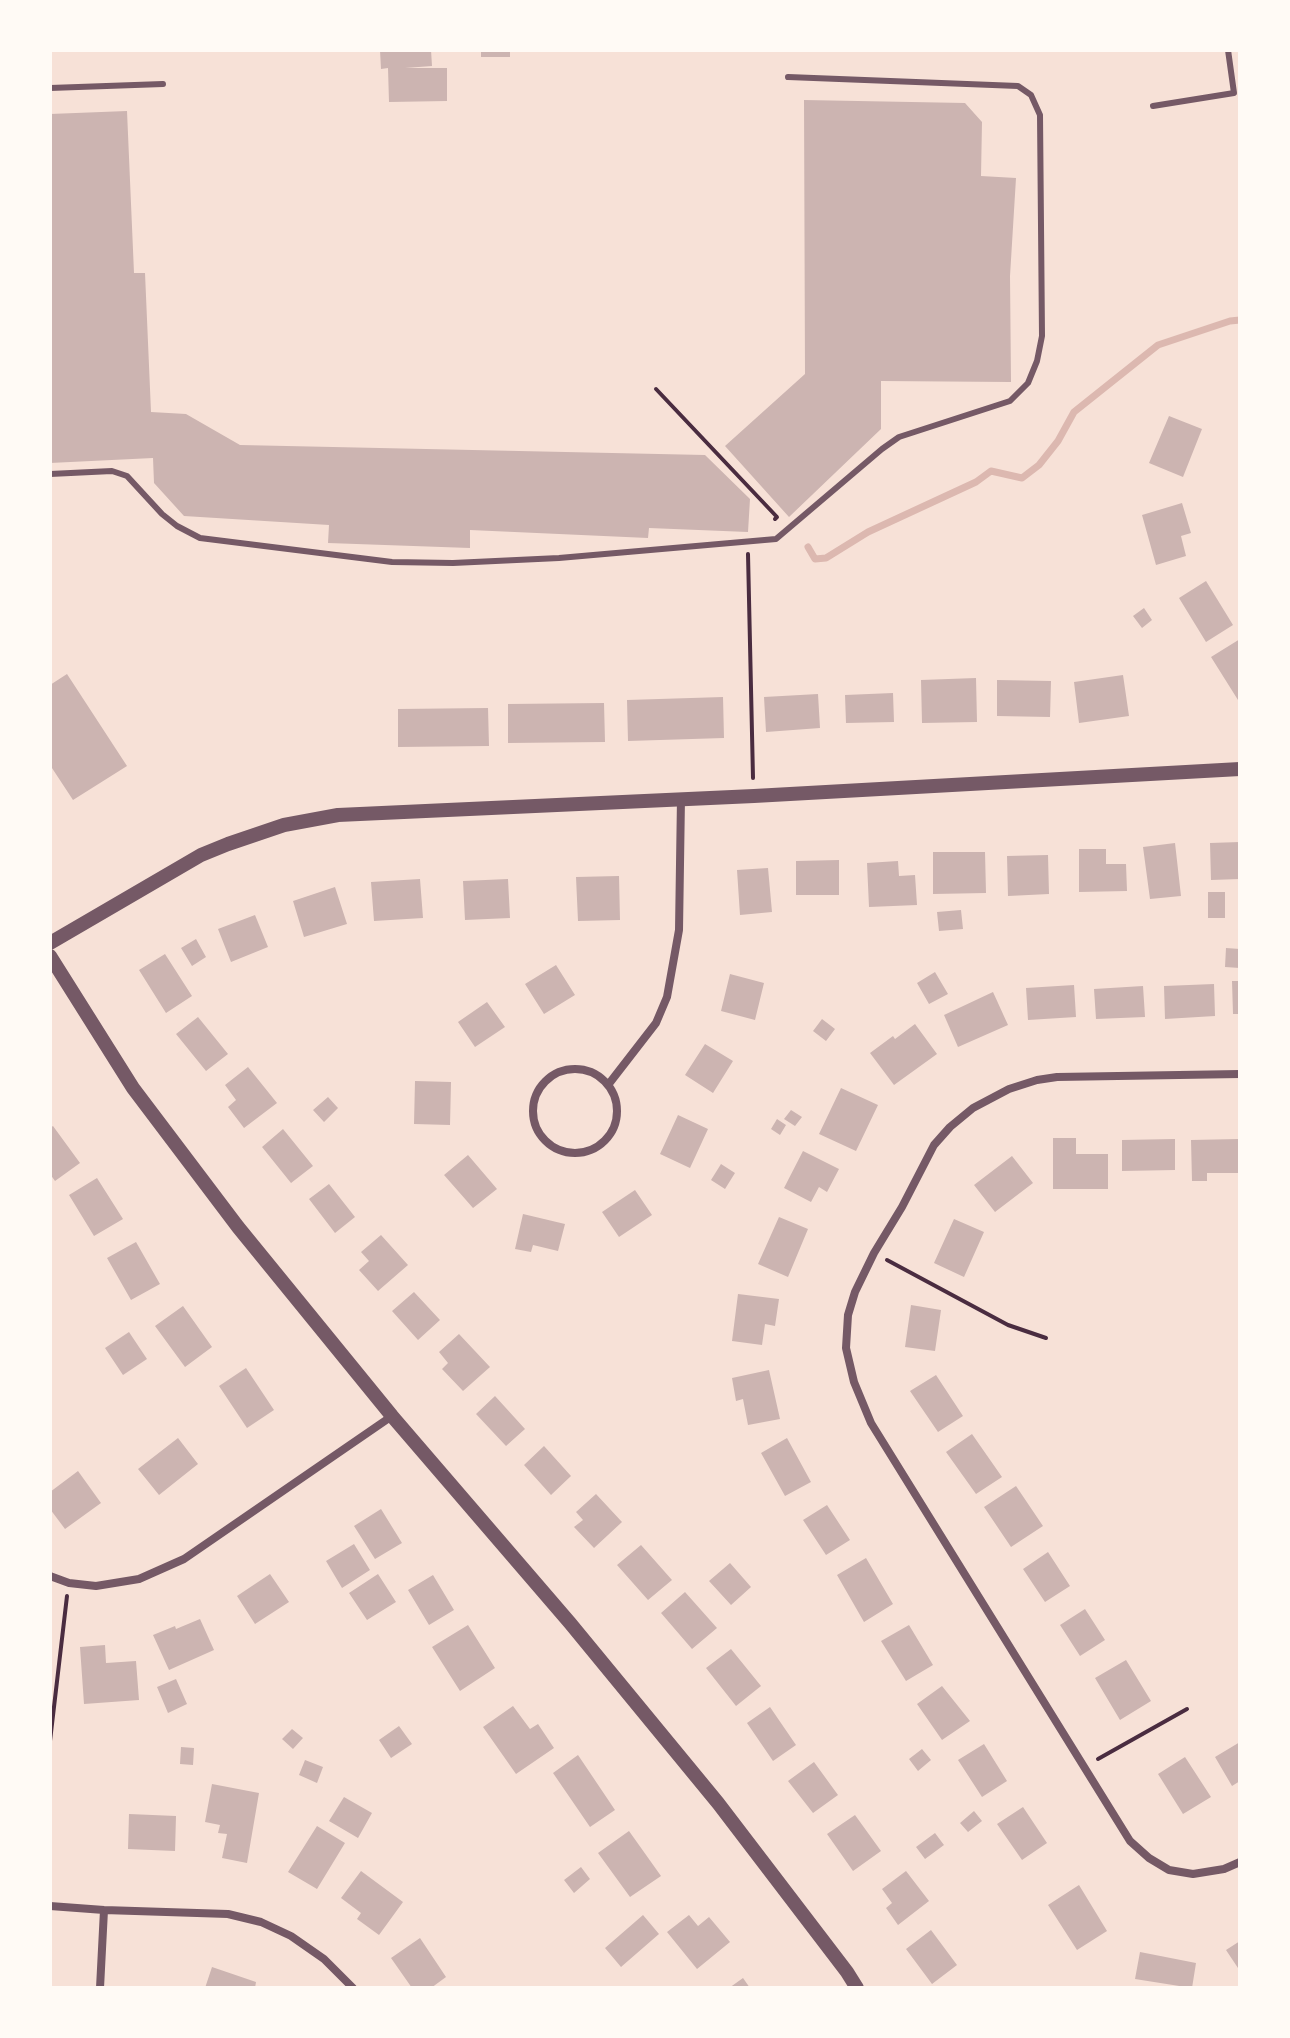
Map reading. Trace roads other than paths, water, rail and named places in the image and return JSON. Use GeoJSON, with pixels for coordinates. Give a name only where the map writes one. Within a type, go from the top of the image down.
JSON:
{"type":"FeatureCollection","features":[{"type":"Feature","properties":{"kind":"street"},"geometry":{"type":"LineString","coordinates":[[50,943],[201,855],[300,821],[338,815],[1240,769]]}},
{"type":"Feature","properties":{"kind":"street"},"geometry":{"type":"LineString","coordinates":[[608,1085],[656,1023],[667,997],[679,930],[681,798]]}},
{"type":"Feature","properties":{"kind":"street"},"geometry":{"type":"LineString","coordinates":[[50,956],[133,1088],[238,1227],[392,1416],[570,1623],[718,1803],[857,1988]]}},
{"type":"Feature","properties":{"kind":"street"},"geometry":{"type":"LineString","coordinates":[[575,1069],[594,1073],[608,1085],[618,1113],[611,1134],[600,1145],[586,1152],[571,1153],[557,1149],[542,1137],[533,1111],[537,1093],[549,1078],[575,1069]]}},
{"type":"Feature","properties":{"kind":"street"},"geometry":{"type":"LineString","coordinates":[[1240,1074],[1057,1077],[1027,1083],[990,1098],[957,1121],[934,1145],[855,1292],[846,1333],[846,1356],[871,1423],[1130,1841],[1169,1870],[1193,1874],[1224,1869],[1240,1862]]}},
{"type":"Feature","properties":{"kind":"street"},"geometry":{"type":"LineString","coordinates":[[50,1576],[69,1583],[96,1586],[139,1579],[184,1559],[392,1416]]}},
{"type":"Feature","properties":{"kind":"street"},"geometry":{"type":"LineString","coordinates":[[50,1906],[228,1914],[261,1922],[291,1936],[324,1959],[353,1988]]}},
{"type":"Feature","properties":{"kind":"street"},"geometry":{"type":"LineString","coordinates":[[100,1988],[104,1910]]}},
{"type":"Feature","properties":{"kind":"lane"},"geometry":{"type":"LineString","coordinates":[[1153,106],[1234,93],[1228,50]]}},
{"type":"Feature","properties":{"kind":"lane"},"geometry":{"type":"LineString","coordinates":[[50,474],[112,471],[127,476],[162,514],[200,538],[392,562],[453,563],[559,558],[776,539],[899,437],[1010,401],[1028,383],[1042,336],[1040,115],[1031,95],[1018,86],[788,77]]}},
{"type":"Feature","properties":{"kind":"lane"},"geometry":{"type":"LineString","coordinates":[[50,88],[163,84]]}},
{"type":"Feature","properties":{"kind":"waterway"},"geometry":{"type":"LineString","coordinates":[[808,547],[815,559],[826,558],[868,532],[976,482],[991,471],[1022,478],[1039,465],[1058,441],[1074,412],[1158,345],[1240,320]]}}]}
